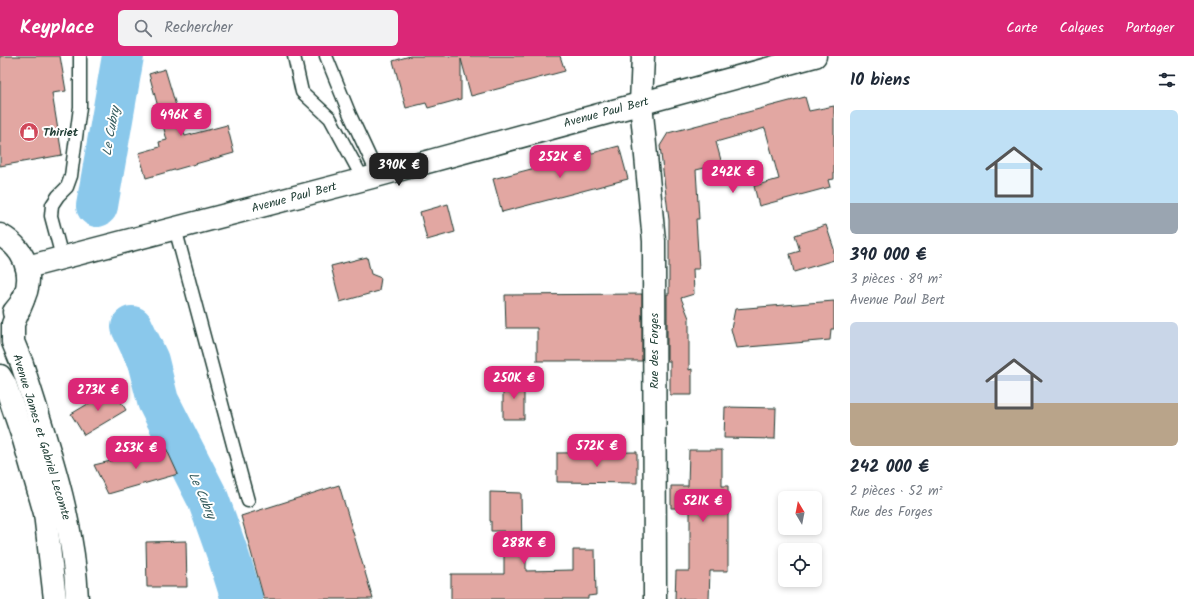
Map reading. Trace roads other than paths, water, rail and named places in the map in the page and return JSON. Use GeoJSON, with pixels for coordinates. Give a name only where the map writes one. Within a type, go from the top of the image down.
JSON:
{"type":"FeatureCollection","features":[{"type":"Feature","properties":{"kind":"main road","name":"Rue des Forges"},"geometry":{"type":"LineString","coordinates":[[643,56],[641,103],[654,241],[655,599]]}},
{"type":"Feature","properties":{"kind":"main road","name":"Avenue Paul Bert"},"geometry":{"type":"LineString","coordinates":[[27,267],[416,165],[814,56]]}},
{"type":"Feature","properties":{"kind":"main road"},"geometry":{"type":"LineString","coordinates":[[0,235],[13,242],[22,254],[27,267]]}},
{"type":"Feature","properties":{"kind":"main road","name":"Avenue James et Gabriel Lecomte"},"geometry":{"type":"LineString","coordinates":[[27,267],[28,284],[13,324],[13,342],[24,371],[64,505],[76,571],[77,599]]}},
{"type":"Feature","properties":{"kind":"main road"},"geometry":{"type":"LineString","coordinates":[[0,321],[15,311],[23,300]]}},
{"type":"Feature","properties":{"kind":"main road","name":"Avenue James et Gabriel Lecomte"},"geometry":{"type":"LineString","coordinates":[[0,376],[5,384],[24,440],[45,513],[55,599]]}},
{"type":"Feature","properties":{"kind":"lane"},"geometry":{"type":"LineString","coordinates":[[62,257],[51,216],[52,205],[67,187],[71,176],[80,107],[80,56]]}},
{"type":"Feature","properties":{"kind":"lane"},"geometry":{"type":"LineString","coordinates":[[294,56],[302,92],[330,118],[371,177]]}},
{"type":"Feature","properties":{"kind":"lane"},"geometry":{"type":"LineString","coordinates":[[326,56],[350,116],[371,177]]}},
{"type":"Feature","properties":{"kind":"lane"},"geometry":{"type":"LineString","coordinates":[[175,228],[248,501]]}},
{"type":"Feature","properties":{"kind":"waterway","name":"Le Cubry"},"geometry":{"type":"LineString","coordinates":[[97,206],[123,56]]}},
{"type":"Feature","properties":{"kind":"waterway","name":"Le Cubry"},"geometry":{"type":"LineString","coordinates":[[132,327],[148,361],[158,401],[208,499],[242,599]]}},
{"type":"Feature","properties":{"kind":"place","name":"Thiriet"},"geometry":{"type":"Point","coordinates":[29,132]}}]}
